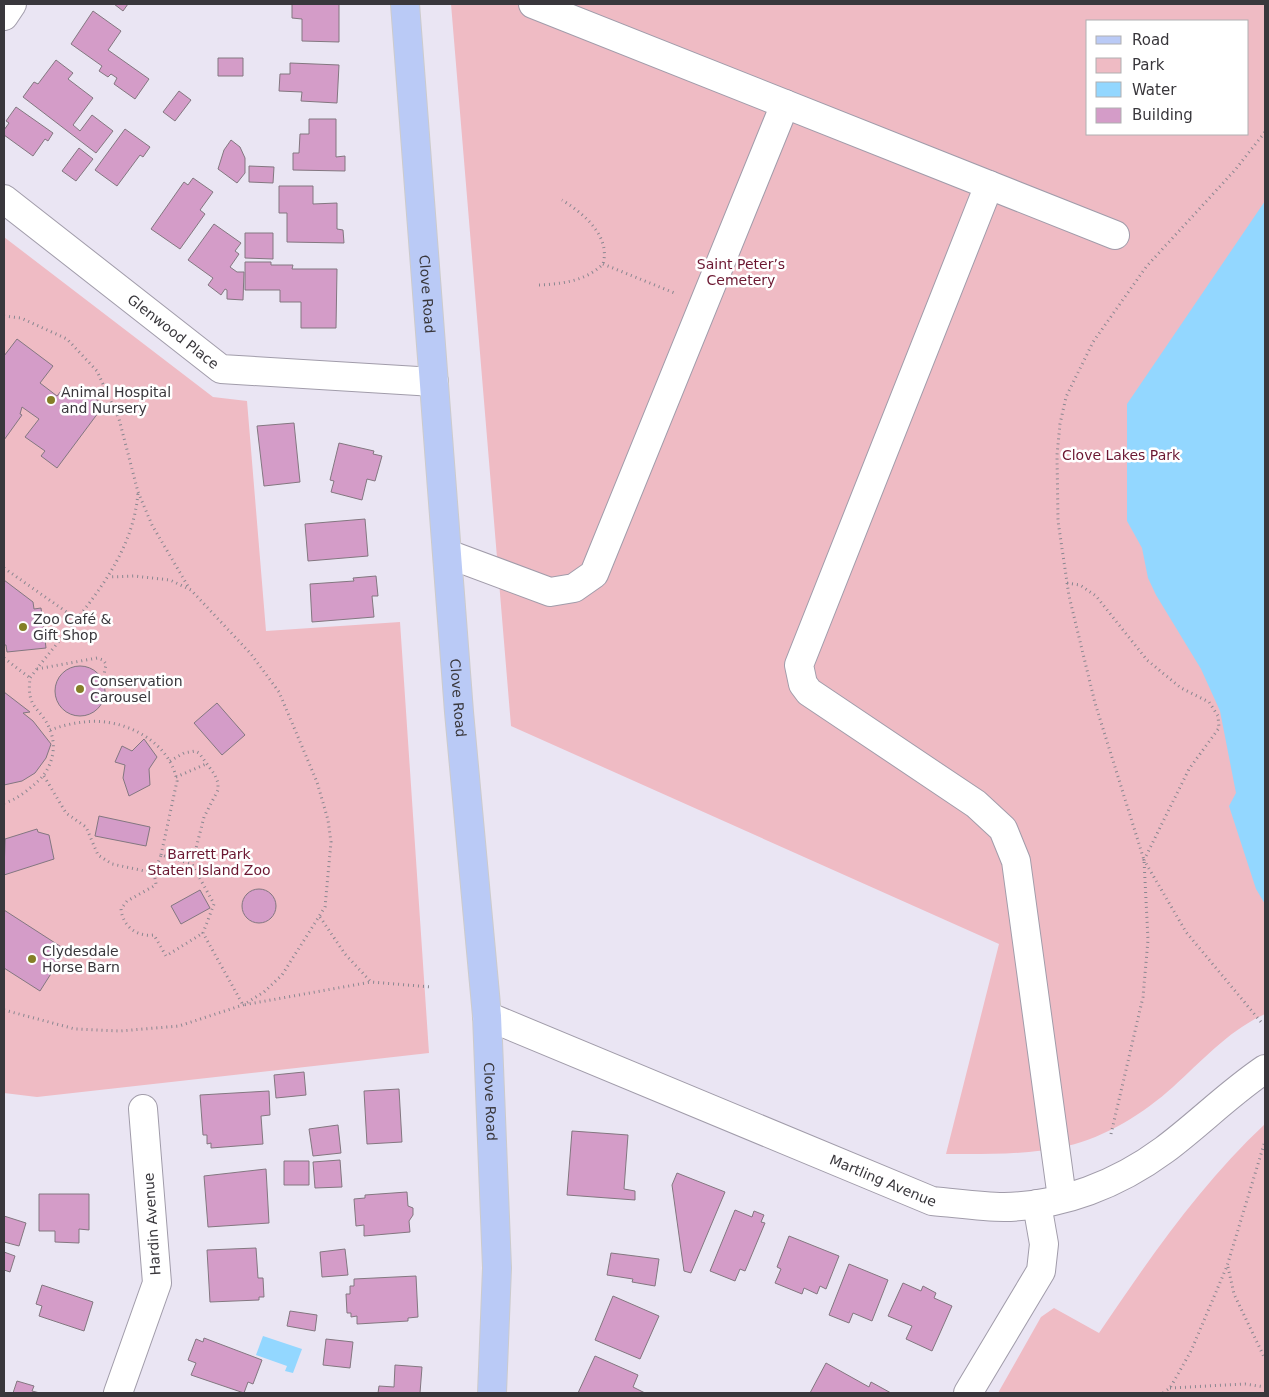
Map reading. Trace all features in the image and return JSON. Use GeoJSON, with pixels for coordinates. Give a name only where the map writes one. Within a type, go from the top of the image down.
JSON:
{"type":"FeatureCollection","features":[{"type":"Feature","properties":{"kind":"main road","name":"Clove Road"},"geometry":{"type":"LineString","coordinates":[[405,4],[459,712],[487,1016],[496,1268],[492,1393]]}},
{"type":"Feature","properties":{"kind":"street"},"geometry":{"type":"LineString","coordinates":[[4,16],[12,4]]}},
{"type":"Feature","properties":{"kind":"street"},"geometry":{"type":"LineString","coordinates":[[533,4],[1115,235]]}},
{"type":"Feature","properties":{"kind":"street"},"geometry":{"type":"LineString","coordinates":[[448,554],[550,592],[574,588],[594,574],[705,305],[785,104]]}},
{"type":"Feature","properties":{"kind":"street"},"geometry":{"type":"LineString","coordinates":[[968,1393],[1041,1271],[1050,1201],[1016,861],[1003,828],[976,804],[809,692],[799,674],[799,665],[989,185]]}},
{"type":"Feature","properties":{"kind":"street","name":"Glenwood Place"},"geometry":{"type":"LineString","coordinates":[[4,199],[221,369],[434,382]]}},
{"type":"Feature","properties":{"kind":"street","name":"Martling Avenue"},"geometry":{"type":"LineString","coordinates":[[487,1016],[932,1201],[1004,1207],[1050,1201],[1080,1194],[1118,1180],[1164,1151],[1233,1091],[1265,1069]]}},
{"type":"Feature","properties":{"kind":"street","name":"Hardin Avenue"},"geometry":{"type":"LineString","coordinates":[[118,1393],[157,1283],[143,1109]]}},
{"type":"Feature","properties":{"kind":"path"},"geometry":{"type":"LineString","coordinates":[[1261,1022],[1186,932],[1144,860],[1095,703],[1067,583],[1058,521],[1057,455],[1066,397],[1093,342],[1146,267],[1235,170],[1265,132]]}},
{"type":"Feature","properties":{"kind":"path"},"geometry":{"type":"LineString","coordinates":[[539,285],[576,280],[597,270],[604,264],[604,248],[593,226],[582,214],[562,200]]}},
{"type":"Feature","properties":{"kind":"path"},"geometry":{"type":"LineString","coordinates":[[604,264],[705,305]]}},
{"type":"Feature","properties":{"kind":"path"},"geometry":{"type":"LineString","coordinates":[[4,316],[21,318],[67,339],[98,371],[119,419],[138,492],[162,544],[191,590],[251,654],[279,692],[302,742],[317,782],[331,842],[325,907],[282,975],[264,992],[243,1005]]}},
{"type":"Feature","properties":{"kind":"path"},"geometry":{"type":"LineString","coordinates":[[4,803],[24,793],[44,776],[52,761],[53,746],[50,730],[34,708],[29,696],[30,678],[75,618],[109,577],[133,520],[138,492]]}},
{"type":"Feature","properties":{"kind":"path"},"geometry":{"type":"LineString","coordinates":[[4,568],[75,618]]}},
{"type":"Feature","properties":{"kind":"path"},"geometry":{"type":"LineString","coordinates":[[109,577],[134,576],[170,580],[191,590]]}},
{"type":"Feature","properties":{"kind":"path"},"geometry":{"type":"LineString","coordinates":[[1067,583],[1080,585],[1096,596],[1147,660],[1181,688],[1209,702],[1218,716],[1219,728],[1189,769],[1144,860],[1148,940],[1143,997],[1111,1134]]}},
{"type":"Feature","properties":{"kind":"path"},"geometry":{"type":"LineString","coordinates":[[4,658],[30,678]]}},
{"type":"Feature","properties":{"kind":"path"},"geometry":{"type":"LineString","coordinates":[[37,669],[97,658],[103,660],[106,664],[104,676]]}},
{"type":"Feature","properties":{"kind":"path"},"geometry":{"type":"LineString","coordinates":[[50,730],[86,721],[112,724],[133,730],[151,739],[175,768],[176,777],[161,855],[154,874],[156,884],[127,901],[121,909],[128,927],[141,935],[154,935],[166,956],[203,933],[214,904],[192,864],[204,817],[218,790],[218,783],[206,764],[194,751],[170,761]]}},
{"type":"Feature","properties":{"kind":"path"},"geometry":{"type":"LineString","coordinates":[[176,777],[206,764]]}},
{"type":"Feature","properties":{"kind":"path"},"geometry":{"type":"LineString","coordinates":[[44,776],[66,813],[86,827],[98,854],[105,860],[120,867],[154,874]]}},
{"type":"Feature","properties":{"kind":"path"},"geometry":{"type":"LineString","coordinates":[[161,855],[192,864]]}},
{"type":"Feature","properties":{"kind":"path"},"geometry":{"type":"LineString","coordinates":[[320,917],[345,954],[371,982]]}},
{"type":"Feature","properties":{"kind":"path"},"geometry":{"type":"LineString","coordinates":[[203,933],[243,1005]]}},
{"type":"Feature","properties":{"kind":"path"},"geometry":{"type":"LineString","coordinates":[[4,1010],[75,1029],[120,1031],[179,1026],[243,1005],[371,982],[430,987]]}},
{"type":"Feature","properties":{"kind":"path"},"geometry":{"type":"LineString","coordinates":[[1163,1393],[1170,1388],[1192,1350],[1228,1266],[1265,1142]]}},
{"type":"Feature","properties":{"kind":"path"},"geometry":{"type":"LineString","coordinates":[[1228,1266],[1234,1294],[1265,1359]]}},
{"type":"Feature","properties":{"kind":"path"},"geometry":{"type":"LineString","coordinates":[[1170,1388],[1245,1384],[1265,1387]]}},
{"type":"Feature","properties":{"kind":"green space","name":"Saint Peter’s Cemetery"},"geometry":{"type":"Polygon","coordinates":[[[451,4],[1265,4],[1265,1014],[1228,1037],[1150,1106],[1124,1123],[1096,1137],[1067,1146],[1037,1151],[946,1154],[999,944],[511,726],[451,4]]]}},
{"type":"Feature","properties":{"kind":"green space","name":"Barrett Park Staten Island Zoo"},"geometry":{"type":"Polygon","coordinates":[[[4,237],[213,397],[247,401],[266,631],[400,622],[429,1053],[37,1097],[4,1093],[4,237]]]}},
{"type":"Feature","properties":{"kind":"green space"},"geometry":{"type":"Polygon","coordinates":[[[1265,1124],[1265,1393],[998,1393],[1041,1317],[1054,1308],[1099,1333],[1156,1250],[1197,1197],[1241,1147],[1265,1124]]]}},
{"type":"Feature","properties":{"kind":"water"},"geometry":{"type":"Polygon","coordinates":[[[1265,201],[1265,904],[1256,889],[1229,806],[1236,793],[1220,711],[1201,669],[1156,595],[1148,578],[1142,548],[1127,521],[1127,404],[1265,201]]]}},
{"type":"Feature","properties":{"kind":"water"},"geometry":{"type":"Polygon","coordinates":[[[263,1336],[302,1349],[293,1373],[285,1371],[287,1366],[256,1355],[263,1336]]]}},
{"type":"Feature","properties":{"kind":"building"},"geometry":{"type":"Polygon","coordinates":[[[114,4],[128,4],[123,11],[114,4]]]}},
{"type":"Feature","properties":{"kind":"building"},"geometry":{"type":"Polygon","coordinates":[[[292,4],[339,4],[339,42],[302,41],[302,19],[292,18],[292,4]]]}},
{"type":"Feature","properties":{"kind":"building"},"geometry":{"type":"Polygon","coordinates":[[[93,11],[121,31],[108,50],[149,79],[135,99],[114,84],[117,78],[111,74],[108,77],[99,71],[102,66],[71,44],[93,11]]]}},
{"type":"Feature","properties":{"kind":"building"},"geometry":{"type":"Polygon","coordinates":[[[218,58],[243,58],[243,76],[218,76],[218,58]]]}},
{"type":"Feature","properties":{"kind":"building"},"geometry":{"type":"Polygon","coordinates":[[[56,60],[73,73],[68,79],[93,98],[73,125],[80,131],[92,115],[113,131],[96,153],[23,97],[34,82],[38,84],[56,60]]]}},
{"type":"Feature","properties":{"kind":"building"},"geometry":{"type":"Polygon","coordinates":[[[290,63],[339,65],[337,103],[301,101],[302,92],[279,91],[280,74],[290,74],[290,63]]]}},
{"type":"Feature","properties":{"kind":"building"},"geometry":{"type":"Polygon","coordinates":[[[179,91],[191,100],[175,121],[163,112],[179,91]]]}},
{"type":"Feature","properties":{"kind":"building"},"geometry":{"type":"Polygon","coordinates":[[[16,107],[53,133],[48,141],[45,139],[33,156],[4,135],[4,130],[9,123],[6,121],[16,107]]]}},
{"type":"Feature","properties":{"kind":"building"},"geometry":{"type":"Polygon","coordinates":[[[309,119],[336,119],[336,157],[345,156],[345,171],[293,170],[293,153],[299,153],[300,134],[309,134],[309,119]]]}},
{"type":"Feature","properties":{"kind":"building"},"geometry":{"type":"Polygon","coordinates":[[[125,129],[150,147],[143,157],[140,155],[117,186],[95,170],[125,129]]]}},
{"type":"Feature","properties":{"kind":"building"},"geometry":{"type":"Polygon","coordinates":[[[231,140],[240,147],[245,158],[245,173],[237,183],[218,169],[224,150],[231,140]]]}},
{"type":"Feature","properties":{"kind":"building"},"geometry":{"type":"Polygon","coordinates":[[[79,148],[93,159],[76,181],[62,171],[79,148]]]}},
{"type":"Feature","properties":{"kind":"building"},"geometry":{"type":"Polygon","coordinates":[[[249,166],[274,167],[273,183],[249,182],[249,166]]]}},
{"type":"Feature","properties":{"kind":"building"},"geometry":{"type":"Polygon","coordinates":[[[193,178],[213,192],[200,210],[205,214],[180,249],[151,229],[184,182],[188,185],[193,178]]]}},
{"type":"Feature","properties":{"kind":"building"},"geometry":{"type":"Polygon","coordinates":[[[279,186],[313,186],[313,204],[337,203],[337,229],[343,230],[344,243],[287,242],[287,213],[279,213],[279,186]]]}},
{"type":"Feature","properties":{"kind":"building"},"geometry":{"type":"Polygon","coordinates":[[[214,224],[241,243],[235,251],[239,254],[230,267],[237,272],[244,272],[243,300],[227,299],[227,290],[225,289],[221,295],[208,285],[213,278],[188,260],[214,224]]]}},
{"type":"Feature","properties":{"kind":"building"},"geometry":{"type":"Polygon","coordinates":[[[245,233],[273,233],[273,259],[245,258],[245,233]]]}},
{"type":"Feature","properties":{"kind":"building"},"geometry":{"type":"Polygon","coordinates":[[[245,262],[271,262],[271,265],[293,265],[292,269],[337,269],[336,328],[301,328],[301,302],[280,302],[280,290],[245,290],[245,262]]]}},
{"type":"Feature","properties":{"kind":"building","name":"Animal Hospital and Nursery"},"geometry":{"type":"Polygon","coordinates":[[[17,339],[53,366],[40,383],[57,396],[66,385],[78,394],[82,389],[104,405],[57,468],[41,456],[45,451],[25,437],[39,419],[22,407],[20,414],[22,415],[4,440],[4,356],[17,339]]]}},
{"type":"Feature","properties":{"kind":"building"},"geometry":{"type":"Polygon","coordinates":[[[294,423],[300,482],[264,486],[257,426],[294,423]]]}},
{"type":"Feature","properties":{"kind":"building"},"geometry":{"type":"Polygon","coordinates":[[[339,443],[374,451],[373,454],[382,456],[375,481],[367,479],[362,500],[331,492],[334,481],[330,480],[339,443]]]}},
{"type":"Feature","properties":{"kind":"building"},"geometry":{"type":"Polygon","coordinates":[[[365,519],[368,556],[308,561],[305,524],[365,519]]]}},
{"type":"Feature","properties":{"kind":"building"},"geometry":{"type":"Polygon","coordinates":[[[376,576],[378,596],[372,596],[374,617],[312,622],[310,584],[354,581],[353,578],[376,576]]]}},
{"type":"Feature","properties":{"kind":"building","name":"Zoo Café & Gift Shop"},"geometry":{"type":"Polygon","coordinates":[[[4,580],[33,602],[34,609],[41,608],[46,648],[7,652],[6,645],[4,645],[4,580]]]}},
{"type":"Feature","properties":{"kind":"building","name":"Conservation Carousel"},"geometry":{"type":"Polygon","coordinates":[[[75,666],[85,666],[98,673],[105,686],[105,696],[98,709],[85,716],[75,716],[66,712],[59,705],[55,696],[55,686],[59,677],[66,670],[75,666]]]}},
{"type":"Feature","properties":{"kind":"building"},"geometry":{"type":"Polygon","coordinates":[[[4,692],[30,712],[23,713],[33,721],[51,744],[46,758],[35,773],[22,781],[4,785],[4,692]]]}},
{"type":"Feature","properties":{"kind":"building"},"geometry":{"type":"Polygon","coordinates":[[[217,703],[245,735],[222,755],[194,723],[217,703]]]}},
{"type":"Feature","properties":{"kind":"building"},"geometry":{"type":"Polygon","coordinates":[[[144,739],[157,757],[149,769],[150,785],[129,796],[123,778],[125,765],[115,762],[122,746],[132,751],[144,739]]]}},
{"type":"Feature","properties":{"kind":"building"},"geometry":{"type":"Polygon","coordinates":[[[99,816],[150,827],[146,846],[95,836],[99,816]]]}},
{"type":"Feature","properties":{"kind":"building"},"geometry":{"type":"Polygon","coordinates":[[[37,829],[38,832],[49,835],[54,859],[4,875],[5,839],[37,829]]]}},
{"type":"Feature","properties":{"kind":"building"},"geometry":{"type":"Polygon","coordinates":[[[259,889],[271,894],[276,906],[271,918],[259,923],[247,918],[242,906],[247,894],[259,889]]]}},
{"type":"Feature","properties":{"kind":"building"},"geometry":{"type":"Polygon","coordinates":[[[200,890],[210,908],[181,924],[171,906],[200,890]]]}},
{"type":"Feature","properties":{"kind":"building","name":"Clydesdale Horse Barn"},"geometry":{"type":"Polygon","coordinates":[[[4,910],[66,950],[40,991],[4,968],[4,910]]]}},
{"type":"Feature","properties":{"kind":"building"},"geometry":{"type":"Polygon","coordinates":[[[304,1072],[306,1095],[276,1098],[274,1075],[304,1072]]]}},
{"type":"Feature","properties":{"kind":"building"},"geometry":{"type":"Polygon","coordinates":[[[399,1089],[402,1142],[367,1144],[364,1091],[399,1089]]]}},
{"type":"Feature","properties":{"kind":"building"},"geometry":{"type":"Polygon","coordinates":[[[269,1091],[270,1115],[261,1116],[263,1144],[211,1148],[211,1143],[207,1144],[207,1135],[203,1135],[200,1095],[269,1091]]]}},
{"type":"Feature","properties":{"kind":"building"},"geometry":{"type":"Polygon","coordinates":[[[338,1125],[341,1153],[313,1156],[309,1129],[338,1125]]]}},
{"type":"Feature","properties":{"kind":"building"},"geometry":{"type":"Polygon","coordinates":[[[572,1131],[628,1135],[624,1189],[635,1191],[635,1200],[567,1195],[572,1131]]]}},
{"type":"Feature","properties":{"kind":"building"},"geometry":{"type":"Polygon","coordinates":[[[340,1160],[342,1187],[315,1188],[313,1162],[340,1160]]]}},
{"type":"Feature","properties":{"kind":"building"},"geometry":{"type":"Polygon","coordinates":[[[284,1161],[309,1161],[309,1185],[284,1185],[284,1161]]]}},
{"type":"Feature","properties":{"kind":"building"},"geometry":{"type":"Polygon","coordinates":[[[266,1169],[269,1223],[208,1227],[204,1176],[266,1169]]]}},
{"type":"Feature","properties":{"kind":"building"},"geometry":{"type":"Polygon","coordinates":[[[677,1173],[725,1192],[691,1273],[684,1271],[672,1185],[677,1173]]]}},
{"type":"Feature","properties":{"kind":"building"},"geometry":{"type":"Polygon","coordinates":[[[407,1192],[408,1206],[413,1208],[413,1215],[409,1221],[410,1232],[364,1236],[364,1225],[356,1226],[354,1199],[365,1198],[365,1195],[407,1192]]]}},
{"type":"Feature","properties":{"kind":"building"},"geometry":{"type":"Polygon","coordinates":[[[39,1194],[89,1194],[89,1230],[79,1229],[79,1243],[55,1242],[55,1231],[39,1231],[39,1194]]]}},
{"type":"Feature","properties":{"kind":"building"},"geometry":{"type":"Polygon","coordinates":[[[735,1210],[752,1217],[754,1211],[764,1215],[761,1222],[765,1223],[745,1271],[740,1269],[735,1281],[710,1271],[735,1210]]]}},
{"type":"Feature","properties":{"kind":"building"},"geometry":{"type":"Polygon","coordinates":[[[4,1216],[26,1223],[19,1246],[4,1242],[4,1216]]]}},
{"type":"Feature","properties":{"kind":"building"},"geometry":{"type":"Polygon","coordinates":[[[789,1236],[839,1256],[826,1289],[820,1286],[817,1294],[804,1288],[802,1294],[775,1283],[781,1269],[777,1267],[789,1236]]]}},
{"type":"Feature","properties":{"kind":"building"},"geometry":{"type":"Polygon","coordinates":[[[256,1248],[258,1278],[263,1278],[264,1297],[259,1297],[259,1300],[210,1302],[207,1250],[256,1248]]]}},
{"type":"Feature","properties":{"kind":"building"},"geometry":{"type":"Polygon","coordinates":[[[345,1249],[348,1275],[322,1277],[320,1252],[345,1249]]]}},
{"type":"Feature","properties":{"kind":"building"},"geometry":{"type":"Polygon","coordinates":[[[4,1252],[15,1256],[10,1272],[4,1270],[4,1252]]]}},
{"type":"Feature","properties":{"kind":"building"},"geometry":{"type":"Polygon","coordinates":[[[611,1253],[659,1259],[655,1286],[632,1282],[633,1279],[607,1275],[611,1253]]]}},
{"type":"Feature","properties":{"kind":"building"},"geometry":{"type":"Polygon","coordinates":[[[849,1264],[888,1280],[872,1321],[853,1313],[849,1323],[829,1315],[849,1264]]]}},
{"type":"Feature","properties":{"kind":"building"},"geometry":{"type":"Polygon","coordinates":[[[416,1276],[418,1317],[408,1318],[408,1321],[357,1324],[357,1316],[351,1317],[351,1313],[347,1313],[346,1294],[350,1294],[350,1286],[354,1286],[354,1279],[416,1276]]]}},
{"type":"Feature","properties":{"kind":"building"},"geometry":{"type":"Polygon","coordinates":[[[903,1283],[921,1291],[923,1286],[936,1293],[934,1298],[952,1306],[932,1351],[906,1339],[912,1326],[888,1316],[903,1283]]]}},
{"type":"Feature","properties":{"kind":"building"},"geometry":{"type":"Polygon","coordinates":[[[42,1285],[93,1302],[84,1331],[39,1316],[42,1306],[36,1304],[42,1285]]]}},
{"type":"Feature","properties":{"kind":"building"},"geometry":{"type":"Polygon","coordinates":[[[613,1296],[659,1316],[640,1359],[595,1340],[613,1296]]]}},
{"type":"Feature","properties":{"kind":"building"},"geometry":{"type":"Polygon","coordinates":[[[290,1311],[317,1315],[315,1331],[287,1326],[290,1311]]]}},
{"type":"Feature","properties":{"kind":"building"},"geometry":{"type":"Polygon","coordinates":[[[204,1338],[262,1360],[253,1384],[248,1382],[244,1393],[191,1375],[196,1363],[188,1360],[196,1339],[203,1342],[204,1338]]]}},
{"type":"Feature","properties":{"kind":"building"},"geometry":{"type":"Polygon","coordinates":[[[326,1339],[353,1342],[350,1368],[323,1365],[326,1339]]]}},
{"type":"Feature","properties":{"kind":"building"},"geometry":{"type":"Polygon","coordinates":[[[595,1356],[638,1375],[633,1387],[645,1393],[578,1393],[595,1356]]]}},
{"type":"Feature","properties":{"kind":"building"},"geometry":{"type":"Polygon","coordinates":[[[826,1363],[869,1387],[871,1382],[891,1393],[810,1393],[826,1363]]]}},
{"type":"Feature","properties":{"kind":"building"},"geometry":{"type":"Polygon","coordinates":[[[395,1365],[422,1367],[420,1393],[378,1393],[379,1386],[394,1387],[395,1365]]]}},
{"type":"Feature","properties":{"kind":"building"},"geometry":{"type":"Polygon","coordinates":[[[17,1381],[34,1386],[32,1391],[40,1393],[13,1393],[17,1381]]]}},
{"type":"Feature","properties":{"kind":"place","name":"Animal Hospital and Nursery"},"geometry":{"type":"Point","coordinates":[51,400]}},
{"type":"Feature","properties":{"kind":"place","name":"Zoo Café & Gift Shop"},"geometry":{"type":"Point","coordinates":[23,627]}},
{"type":"Feature","properties":{"kind":"place","name":"Conservation Carousel"},"geometry":{"type":"Point","coordinates":[80,689]}},
{"type":"Feature","properties":{"kind":"place","name":"Clydesdale Horse Barn"},"geometry":{"type":"Point","coordinates":[32,959]}},
{"type":"Feature","properties":{"kind":"park label","name":"Clove Lakes Park"},"geometry":{"type":"Point","coordinates":[1121,455]}}]}
